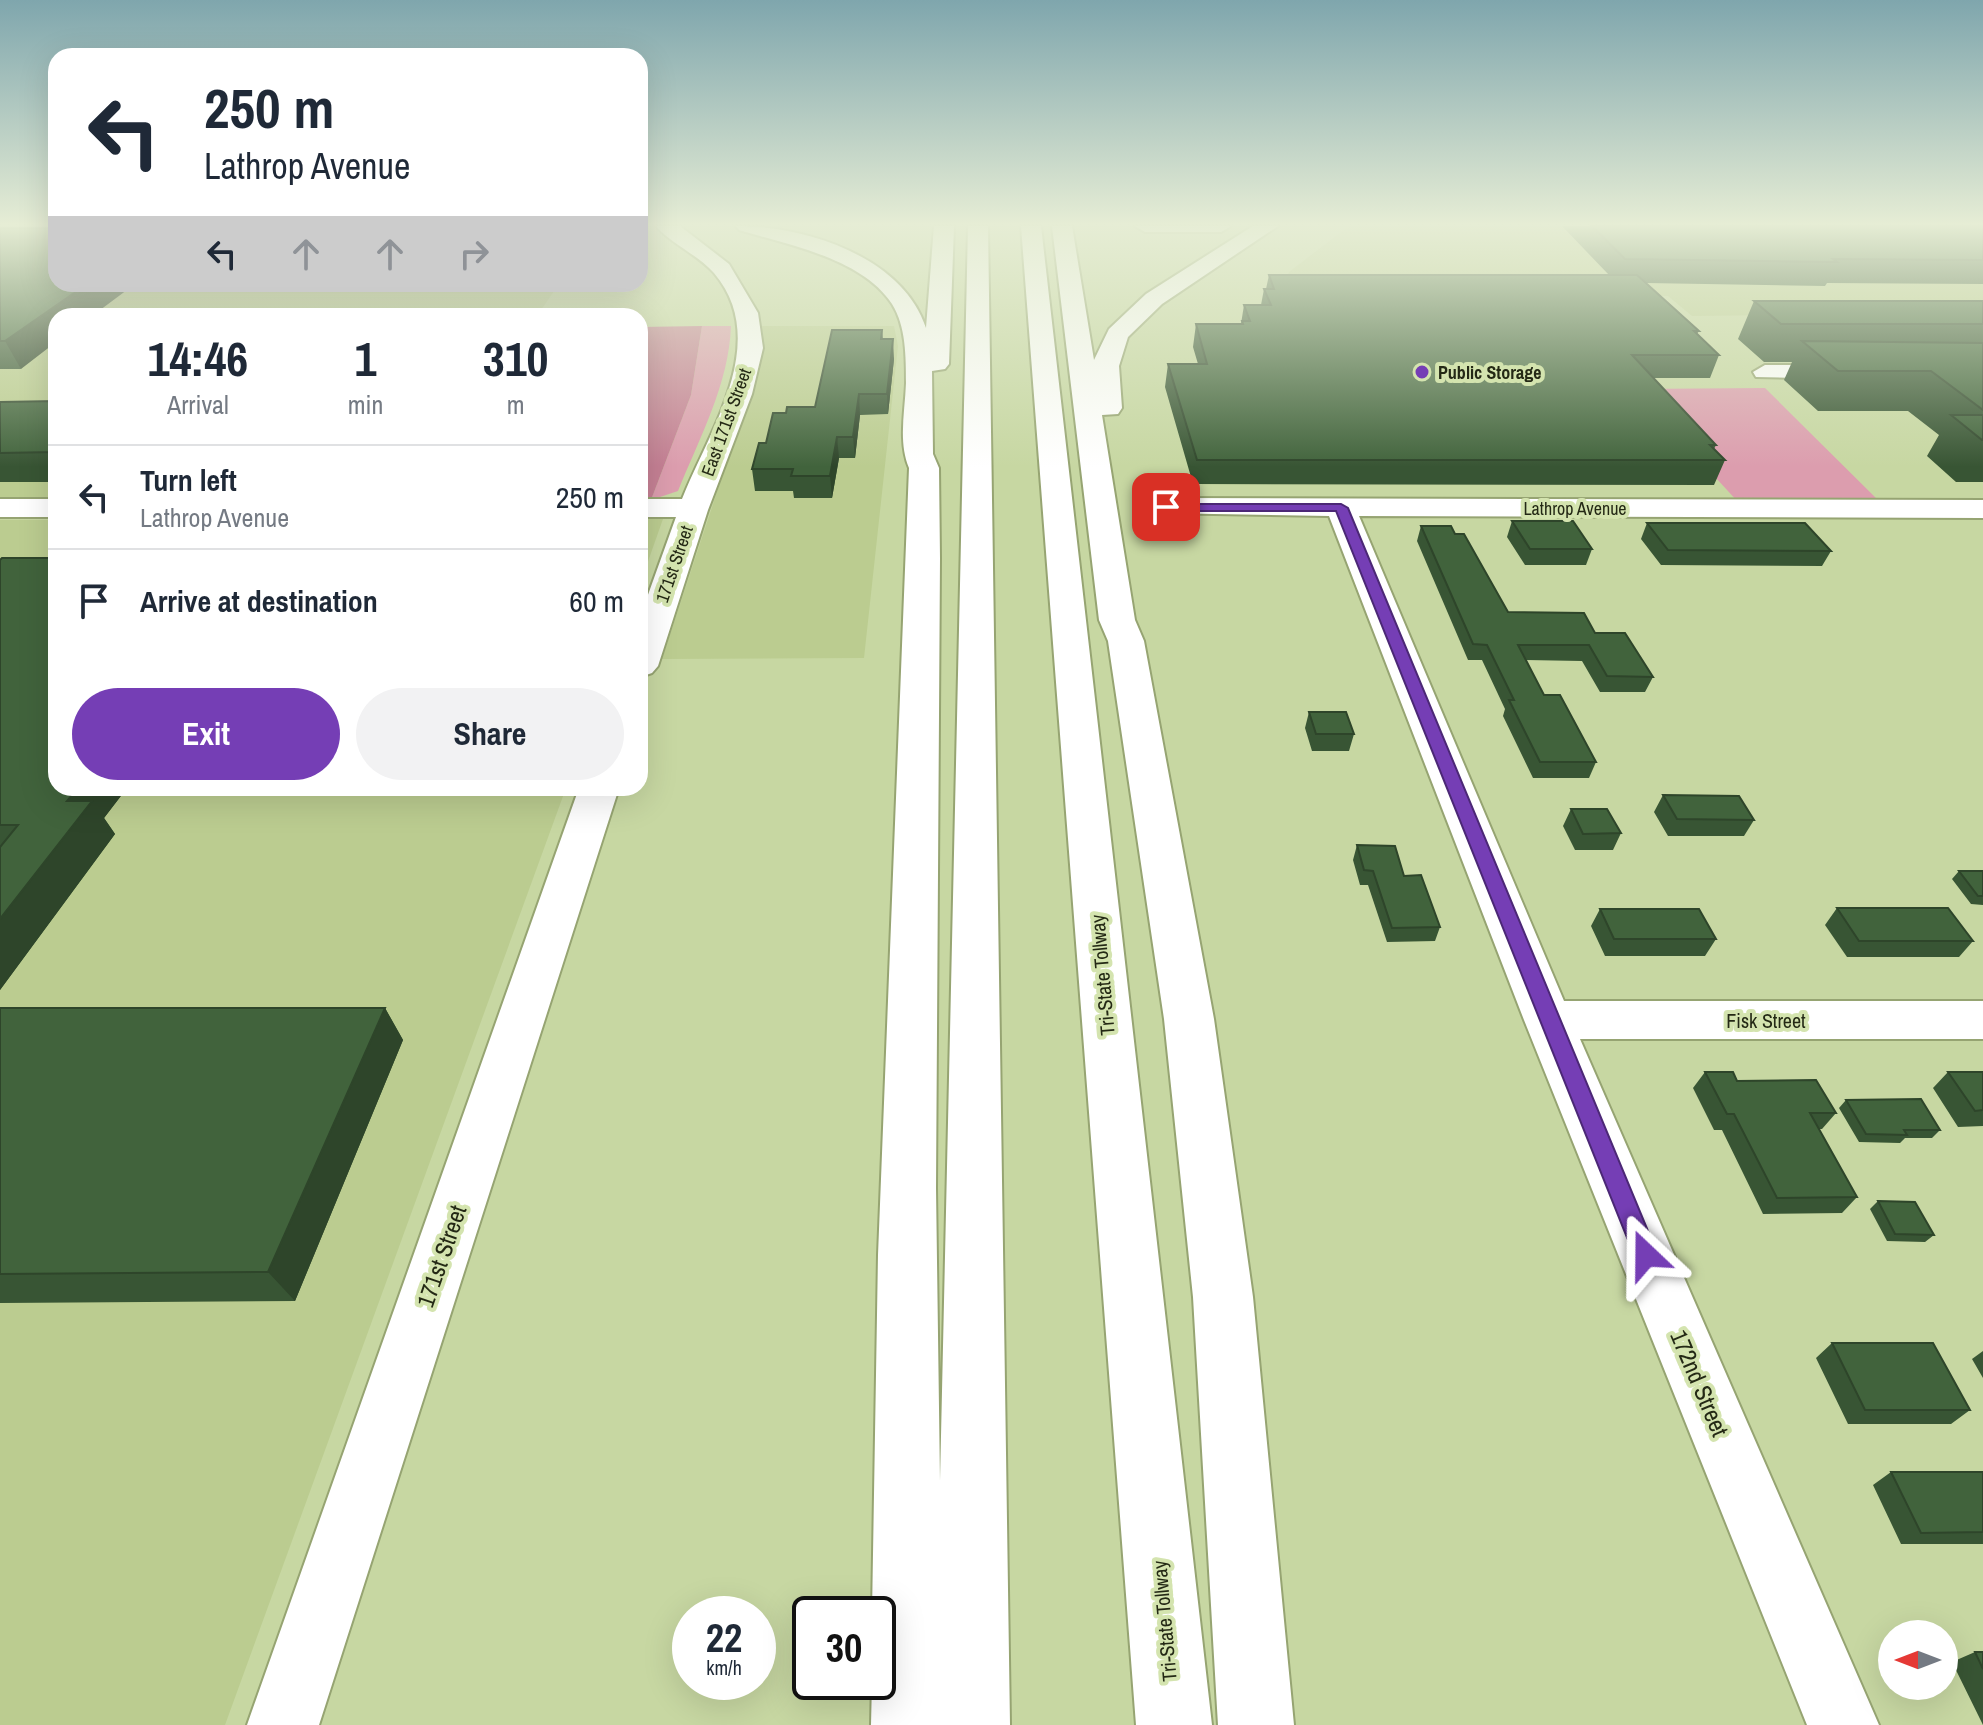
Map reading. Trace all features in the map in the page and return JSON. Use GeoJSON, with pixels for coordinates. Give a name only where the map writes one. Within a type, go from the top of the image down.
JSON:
{"type":"FeatureCollection","features":[{"type":"Feature","properties":{"kind":"highway"},"geometry":{"type":"LineString","coordinates":[[904,306],[914,329],[918,454],[924,468],[923,701],[908,1203],[905,1438],[909,1725]]}},
{"type":"Feature","properties":{"kind":"highway"},"geometry":{"type":"LineString","coordinates":[[924,468],[932,453],[940,306]]}},
{"type":"Feature","properties":{"kind":"highway"},"geometry":{"type":"LineString","coordinates":[[972,1725],[978,306]]}},
{"type":"Feature","properties":{"kind":"highway","name":"Tri-State Tollway"},"geometry":{"type":"LineString","coordinates":[[1039,306],[1174,1725]]}},
{"type":"Feature","properties":{"kind":"highway"},"geometry":{"type":"LineString","coordinates":[[1073,306],[1117,620],[1126,641],[1189,1019],[1223,1297],[1256,1725]]}},
{"type":"Feature","properties":{"kind":"highway"},"geometry":{"type":"LineString","coordinates":[[1126,641],[1130,619],[1105,377],[1108,352],[1125,324],[1144,306]]}},
{"type":"Feature","properties":{"kind":"street","name":"East 171st Street"},"geometry":{"type":"LineString","coordinates":[[693,508],[748,363],[752,334],[745,306]]}},
{"type":"Feature","properties":{"kind":"street"},"geometry":{"type":"LineString","coordinates":[[1765,372],[1874,372]]}},
{"type":"Feature","properties":{"kind":"street","name":"Lathrop Avenue"},"geometry":{"type":"LineString","coordinates":[[1166,507],[1981,510]]}},
{"type":"Feature","properties":{"kind":"street"},"geometry":{"type":"LineString","coordinates":[[0,508],[48,508]]}},
{"type":"Feature","properties":{"kind":"street"},"geometry":{"type":"LineString","coordinates":[[648,508],[693,508]]}},
{"type":"Feature","properties":{"kind":"street","name":"171st Street"},"geometry":{"type":"LineString","coordinates":[[648,642],[693,508]]}},
{"type":"Feature","properties":{"kind":"street","name":"172nd Street"},"geometry":{"type":"LineString","coordinates":[[1341,508],[1548,1020],[1843,1725]]}},
{"type":"Feature","properties":{"kind":"street","name":"171st Street"},"geometry":{"type":"LineString","coordinates":[[283,1725],[596,796]]}},
{"type":"Feature","properties":{"kind":"street","name":"Fisk Street"},"geometry":{"type":"LineString","coordinates":[[1548,1020],[1983,1020]]}},
{"type":"Feature","properties":{"kind":"shaded area"},"geometry":{"type":"Polygon","coordinates":[[[0,306],[544,306],[48,308],[48,501],[0,501],[0,306]]]}},
{"type":"Feature","properties":{"kind":"shaded area"},"geometry":{"type":"Polygon","coordinates":[[[1681,306],[1983,306],[1983,313],[1692,316],[1681,306]]]}},
{"type":"Feature","properties":{"kind":"shaded area"},"geometry":{"type":"Polygon","coordinates":[[[702,326],[731,326],[719,390],[678,491],[651,500],[691,395],[702,326]]]}},
{"type":"Feature","properties":{"kind":"shaded area"},"geometry":{"type":"Polygon","coordinates":[[[702,326],[691,395],[651,500],[648,500],[648,327],[702,326]]]}},
{"type":"Feature","properties":{"kind":"shaded area"},"geometry":{"type":"Polygon","coordinates":[[[759,326],[894,326],[898,346],[864,658],[662,659],[744,410],[759,326]]]}},
{"type":"Feature","properties":{"kind":"shaded area"},"geometry":{"type":"Polygon","coordinates":[[[1765,388],[1881,503],[1739,503],[1634,389],[1765,388]]]}},
{"type":"Feature","properties":{"kind":"shaded area"},"geometry":{"type":"Polygon","coordinates":[[[648,519],[663,519],[648,561],[648,519]]]}},
{"type":"Feature","properties":{"kind":"shaded area"},"geometry":{"type":"Polygon","coordinates":[[[0,520],[48,520],[48,796],[563,796],[225,1725],[0,1725],[0,520]]]}},
{"type":"Feature","properties":{"kind":"building"},"geometry":{"type":"Polygon","coordinates":[[[0,306],[55,306],[48,308],[48,311],[5,341],[0,341],[0,306]]]}},
{"type":"Feature","properties":{"kind":"building"},"geometry":{"type":"Polygon","coordinates":[[[1245,306],[1672,306],[1719,355],[1632,355],[1716,445],[1710,445],[1725,460],[1197,460],[1168,364],[1207,364],[1196,324],[1243,324],[1242,321],[1250,321],[1245,306]]]}},
{"type":"Feature","properties":{"kind":"building"},"geometry":{"type":"Polygon","coordinates":[[[1760,306],[1983,306],[1983,324],[1781,324],[1760,306]]]}},
{"type":"Feature","properties":{"kind":"building"},"geometry":{"type":"Polygon","coordinates":[[[832,330],[882,330],[881,339],[893,339],[887,394],[859,394],[853,437],[837,437],[830,476],[791,476],[793,469],[752,469],[759,443],[766,443],[773,413],[786,413],[787,407],[815,407],[832,330]]]}},
{"type":"Feature","properties":{"kind":"building"},"geometry":{"type":"Polygon","coordinates":[[[1802,341],[1983,343],[1983,410],[1931,371],[1838,371],[1802,341]]]}},
{"type":"Feature","properties":{"kind":"building"},"geometry":{"type":"Polygon","coordinates":[[[48,401],[48,452],[0,453],[0,402],[48,401]]]}},
{"type":"Feature","properties":{"kind":"building"},"geometry":{"type":"Polygon","coordinates":[[[1951,415],[1983,415],[1983,440],[1982,440],[1951,415]]]}},
{"type":"Feature","properties":{"kind":"building"},"geometry":{"type":"Polygon","coordinates":[[[1512,521],[1573,521],[1592,549],[1530,549],[1512,521]]]}},
{"type":"Feature","properties":{"kind":"building"},"geometry":{"type":"Polygon","coordinates":[[[1647,523],[1805,523],[1831,551],[1668,550],[1647,523]]]}},
{"type":"Feature","properties":{"kind":"building"},"geometry":{"type":"Polygon","coordinates":[[[1421,526],[1451,526],[1455,534],[1464,534],[1508,612],[1584,613],[1595,633],[1625,633],[1653,677],[1607,676],[1589,645],[1518,645],[1544,695],[1560,695],[1596,762],[1540,762],[1509,700],[1514,700],[1487,645],[1473,644],[1421,526]]]}},
{"type":"Feature","properties":{"kind":"building"},"geometry":{"type":"Polygon","coordinates":[[[48,558],[48,796],[71,796],[67,801],[92,801],[0,919],[0,847],[18,825],[0,825],[0,560],[48,558]]]}},
{"type":"Feature","properties":{"kind":"building"},"geometry":{"type":"Polygon","coordinates":[[[1309,712],[1346,712],[1354,734],[1316,734],[1309,712]]]}},
{"type":"Feature","properties":{"kind":"building"},"geometry":{"type":"Polygon","coordinates":[[[1663,795],[1739,796],[1754,820],[1677,819],[1663,795]]]}},
{"type":"Feature","properties":{"kind":"building"},"geometry":{"type":"Polygon","coordinates":[[[1571,809],[1607,809],[1621,833],[1583,834],[1571,809]]]}},
{"type":"Feature","properties":{"kind":"building"},"geometry":{"type":"Polygon","coordinates":[[[1357,845],[1395,846],[1404,876],[1421,875],[1440,927],[1392,928],[1373,871],[1364,870],[1357,845]]]}},
{"type":"Feature","properties":{"kind":"building"},"geometry":{"type":"Polygon","coordinates":[[[1959,871],[1983,871],[1983,896],[1978,896],[1959,871]]]}},
{"type":"Feature","properties":{"kind":"building"},"geometry":{"type":"Polygon","coordinates":[[[1837,908],[1948,908],[1973,941],[1859,941],[1837,908]]]}},
{"type":"Feature","properties":{"kind":"building"},"geometry":{"type":"Polygon","coordinates":[[[1600,909],[1699,909],[1716,939],[1614,939],[1600,909]]]}},
{"type":"Feature","properties":{"kind":"building"},"geometry":{"type":"Polygon","coordinates":[[[0,1008],[385,1008],[268,1272],[0,1274],[0,1008]]]}},
{"type":"Feature","properties":{"kind":"building"},"geometry":{"type":"Polygon","coordinates":[[[1705,1072],[1733,1072],[1737,1081],[1816,1080],[1836,1113],[1810,1113],[1857,1197],[1777,1198],[1734,1114],[1727,1114],[1705,1072]]]}},
{"type":"Feature","properties":{"kind":"building"},"geometry":{"type":"Polygon","coordinates":[[[1948,1072],[1983,1072],[1983,1110],[1975,1111],[1948,1072]]]}},
{"type":"Feature","properties":{"kind":"building"},"geometry":{"type":"Polygon","coordinates":[[[1921,1099],[1940,1130],[1904,1130],[1907,1135],[1866,1134],[1846,1100],[1921,1099]]]}},
{"type":"Feature","properties":{"kind":"building"},"geometry":{"type":"Polygon","coordinates":[[[1878,1201],[1915,1202],[1934,1235],[1895,1234],[1878,1201]]]}},
{"type":"Feature","properties":{"kind":"building"},"geometry":{"type":"Polygon","coordinates":[[[1832,1343],[1933,1343],[1970,1410],[1865,1410],[1832,1343]]]}},
{"type":"Feature","properties":{"kind":"building"},"geometry":{"type":"Polygon","coordinates":[[[1891,1472],[1983,1472],[1983,1532],[1921,1533],[1891,1472]]]}},
{"type":"Feature","properties":{"kind":"building"},"geometry":{"type":"Polygon","coordinates":[[[1975,1652],[1983,1652],[1983,1669],[1975,1652]]]}},
{"type":"Feature","properties":{"kind":"place","name":"Public Storage"},"geometry":{"type":"Point","coordinates":[1422,372]}},
{"type":"Feature","properties":{"kind":"route"},"geometry":{"type":"LineString","coordinates":[[1166,507],[1341,508],[1646,1255]]}}]}
